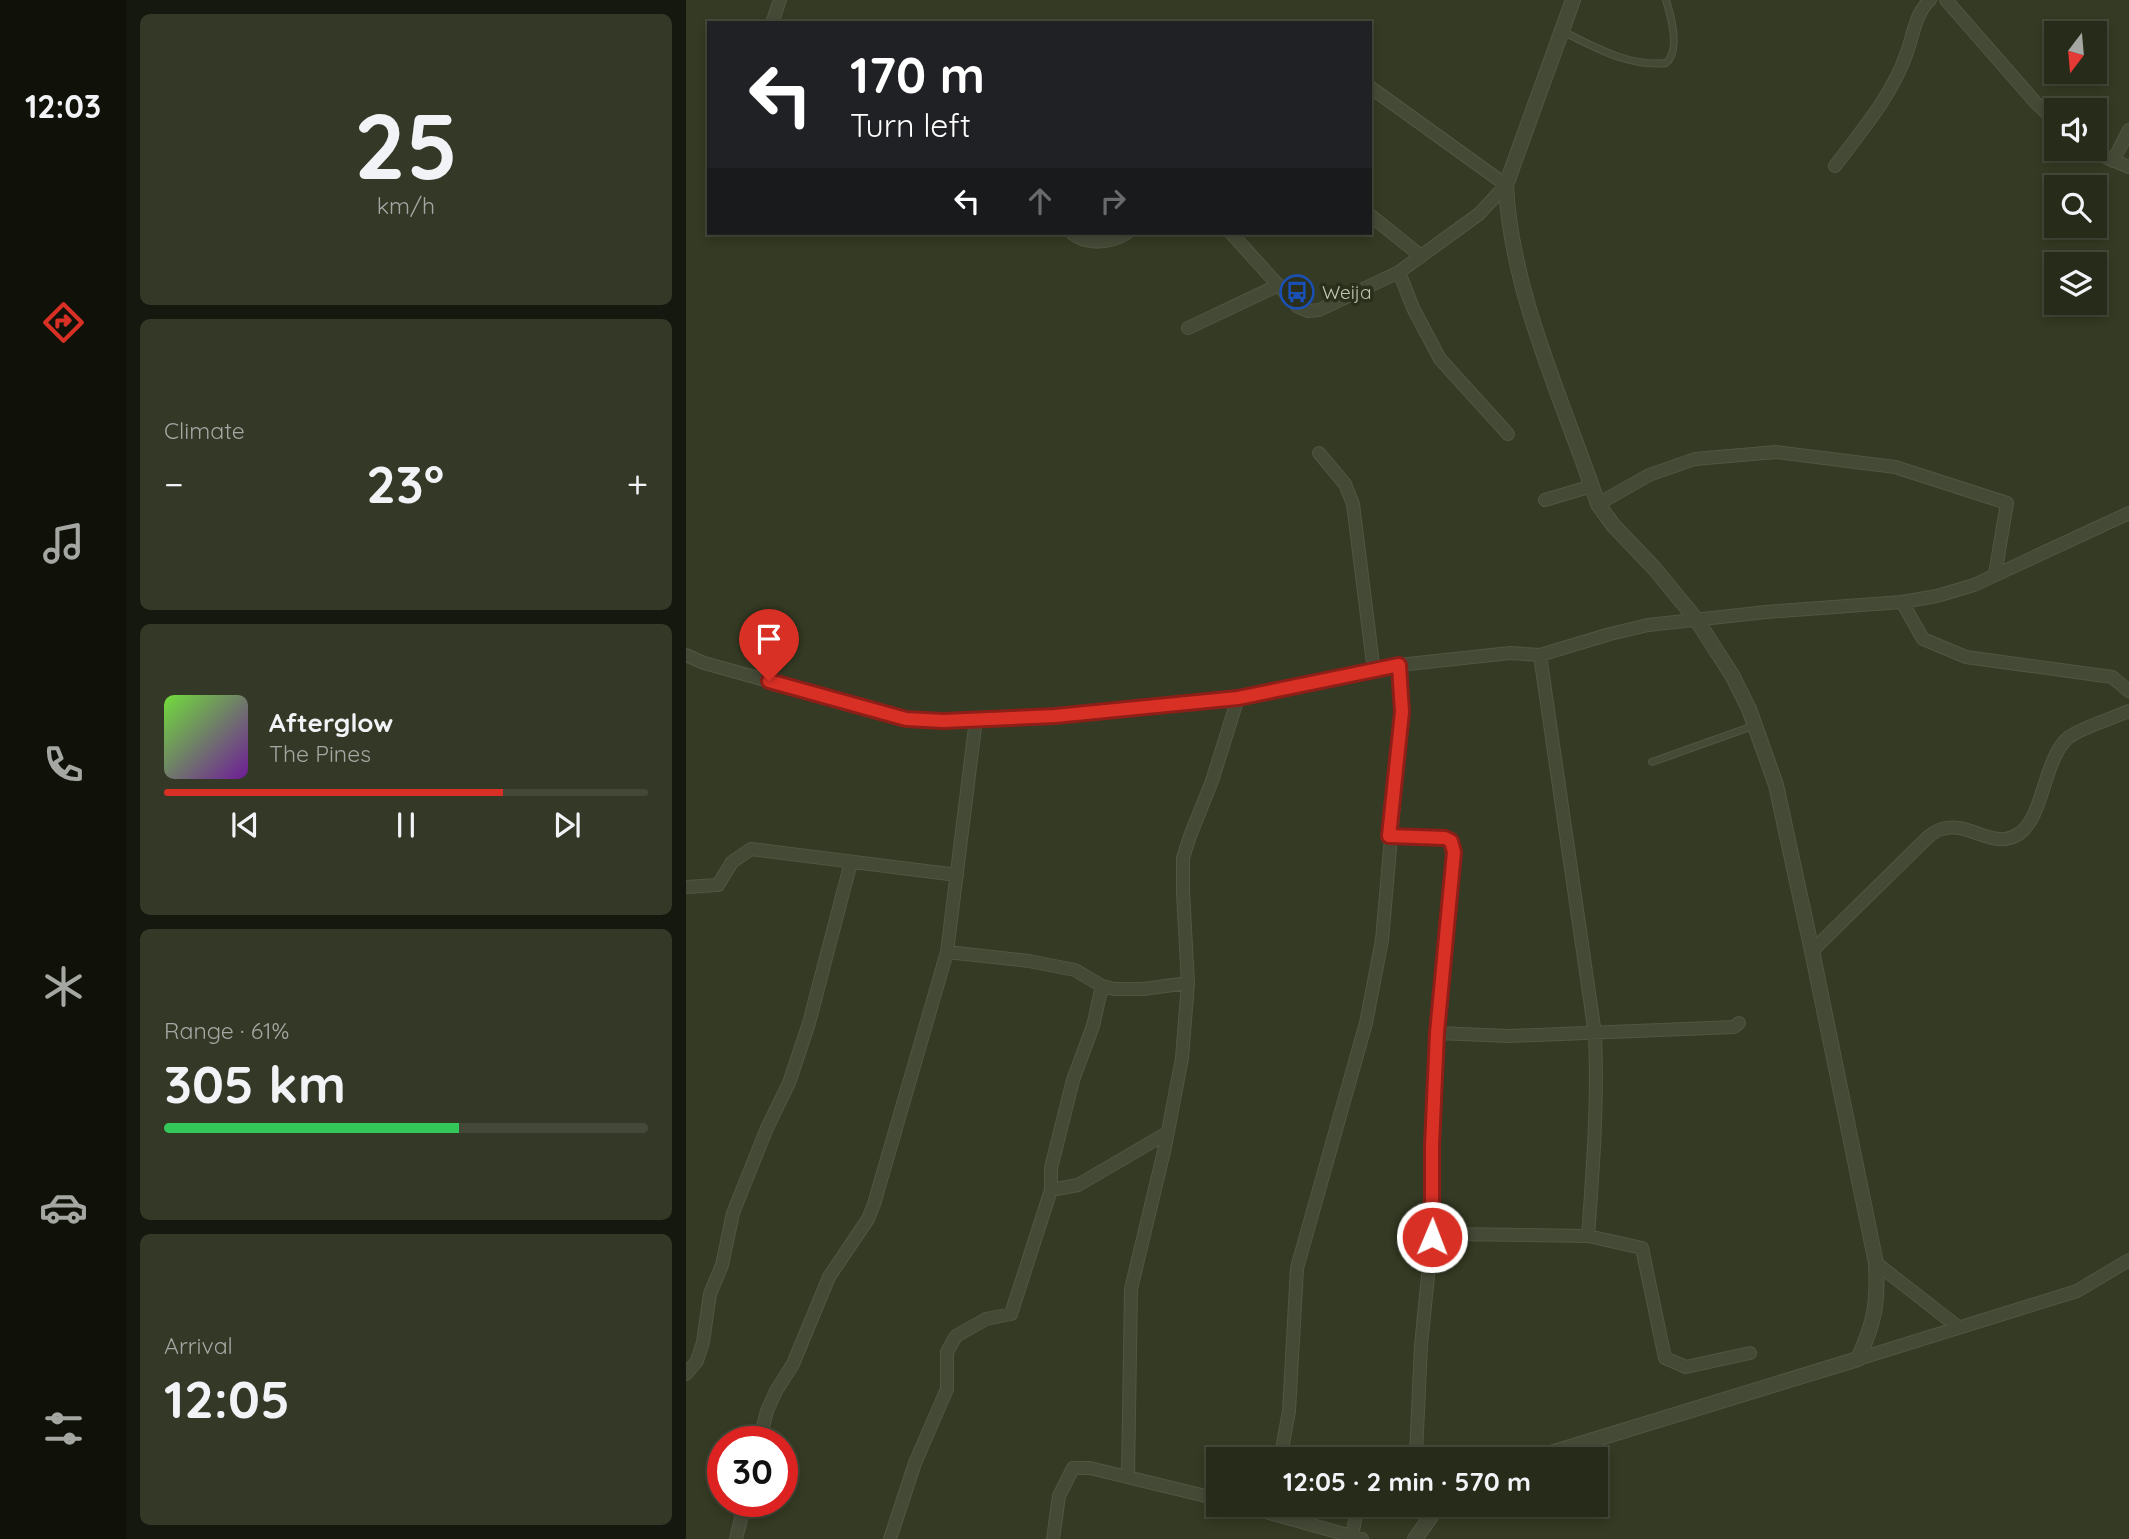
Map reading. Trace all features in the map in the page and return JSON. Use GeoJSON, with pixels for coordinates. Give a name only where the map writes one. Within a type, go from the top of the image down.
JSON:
{"type":"FeatureCollection","features":[{"type":"Feature","properties":{"kind":"street"},"geometry":{"type":"LineString","coordinates":[[773,21],[780,0]]}},
{"type":"Feature","properties":{"kind":"street"},"geometry":{"type":"LineString","coordinates":[[1573,0],[1506,185],[1507,212],[1526,293],[1563,411],[1598,504],[1613,525],[1654,568],[1696,619],[1732,675],[1749,709],[1776,785],[1876,1263],[1878,1297],[1870,1331],[1858,1359]]}},
{"type":"Feature","properties":{"kind":"street"},"geometry":{"type":"LineString","coordinates":[[1835,166],[1860,130],[1874,117],[1906,57],[1923,6],[1930,0]]}},
{"type":"Feature","properties":{"kind":"street"},"geometry":{"type":"LineString","coordinates":[[1946,0],[2044,111]]}},
{"type":"Feature","properties":{"kind":"street"},"geometry":{"type":"LineString","coordinates":[[1372,88],[1506,185]]}},
{"type":"Feature","properties":{"kind":"street"},"geometry":{"type":"LineString","coordinates":[[2113,161],[2129,130]]}},
{"type":"Feature","properties":{"kind":"street"},"geometry":{"type":"LineString","coordinates":[[2107,158],[2129,167]]}},
{"type":"Feature","properties":{"kind":"street"},"geometry":{"type":"LineString","coordinates":[[1233,235],[1298,307],[1308,311],[1336,304],[1399,272],[1479,214],[1506,185]]}},
{"type":"Feature","properties":{"kind":"street"},"geometry":{"type":"LineString","coordinates":[[1372,217],[1421,256]]}},
{"type":"Feature","properties":{"kind":"street"},"geometry":{"type":"LineString","coordinates":[[1075,235],[1081,240],[1113,242],[1124,235]]}},
{"type":"Feature","properties":{"kind":"street"},"geometry":{"type":"LineString","coordinates":[[1399,272],[1413,308],[1440,359],[1508,434]]}},
{"type":"Feature","properties":{"kind":"street"},"geometry":{"type":"LineString","coordinates":[[1188,328],[1279,285]]}},
{"type":"Feature","properties":{"kind":"street"},"geometry":{"type":"LineString","coordinates":[[1598,504],[1649,475],[1695,459],[1776,452],[1895,467],[2007,503],[1995,574]]}},
{"type":"Feature","properties":{"kind":"street"},"geometry":{"type":"LineString","coordinates":[[1319,453],[1345,484],[1353,504],[1374,672]]}},
{"type":"Feature","properties":{"kind":"street"},"geometry":{"type":"LineString","coordinates":[[1545,500],[1592,486]]}},
{"type":"Feature","properties":{"kind":"street"},"geometry":{"type":"LineString","coordinates":[[686,655],[704,663],[906,719],[943,721],[1055,716],[1238,698],[1399,665],[1510,653],[1540,655],[1648,625],[1902,602],[1937,596],[1974,585],[2129,513]]}},
{"type":"Feature","properties":{"kind":"street"},"geometry":{"type":"LineString","coordinates":[[1902,602],[1923,639],[1966,657],[2112,677],[2129,691]]}},
{"type":"Feature","properties":{"kind":"street"},"geometry":{"type":"LineString","coordinates":[[1540,655],[1595,1034],[1596,1137],[1588,1236]]}},
{"type":"Feature","properties":{"kind":"street"},"geometry":{"type":"LineString","coordinates":[[1282,1447],[1289,1411],[1297,1268],[1366,1023],[1382,940],[1389,836],[1402,712],[1399,665]]}},
{"type":"Feature","properties":{"kind":"street"},"geometry":{"type":"LineString","coordinates":[[1128,1476],[1131,1289],[1182,1058],[1188,983],[1183,858],[1212,781],[1238,698]]}},
{"type":"Feature","properties":{"kind":"street"},"geometry":{"type":"LineString","coordinates":[[1812,951],[1928,837],[1942,828],[1958,829],[2003,841],[2028,827],[2055,757],[2068,738],[2129,711]]}},
{"type":"Feature","properties":{"kind":"street"},"geometry":{"type":"LineString","coordinates":[[764,1426],[776,1391],[793,1364],[829,1277],[868,1219],[874,1204],[947,952],[976,719]]}},
{"type":"Feature","properties":{"kind":"street"},"geometry":{"type":"LineString","coordinates":[[1389,836],[1445,838],[1453,845],[1437,1033],[1432,1145],[1432,1237],[1421,1345],[1416,1447]]}},
{"type":"Feature","properties":{"kind":"street"},"geometry":{"type":"LineString","coordinates":[[686,887],[718,885],[732,862],[751,849],[957,876]]}},
{"type":"Feature","properties":{"kind":"street"},"geometry":{"type":"LineString","coordinates":[[686,1374],[697,1361],[703,1342],[710,1294],[722,1265],[733,1213],[767,1128],[789,1083],[809,1023],[851,862]]}},
{"type":"Feature","properties":{"kind":"street"},"geometry":{"type":"LineString","coordinates":[[947,952],[1029,961],[1075,970],[1102,986],[1126,990],[1188,983]]}},
{"type":"Feature","properties":{"kind":"street"},"geometry":{"type":"LineString","coordinates":[[890,1539],[915,1463],[947,1390],[947,1352],[956,1336],[986,1319],[1011,1314],[1051,1190],[1051,1168],[1073,1080],[1093,1026],[1102,986]]}},
{"type":"Feature","properties":{"kind":"street"},"geometry":{"type":"LineString","coordinates":[[1437,1033],[1508,1036],[1595,1034],[1734,1027],[1739,1023]]}},
{"type":"Feature","properties":{"kind":"street"},"geometry":{"type":"LineString","coordinates":[[1051,1190],[1078,1185],[1167,1133]]}},
{"type":"Feature","properties":{"kind":"street"},"geometry":{"type":"LineString","coordinates":[[1432,1237],[1449,1234],[1588,1236],[1642,1248],[1665,1358],[1686,1367],[1749,1353]]}},
{"type":"Feature","properties":{"kind":"street"},"geometry":{"type":"LineString","coordinates":[[1570,1447],[2077,1291],[2129,1260]]}},
{"type":"Feature","properties":{"kind":"street"},"geometry":{"type":"LineString","coordinates":[[1876,1263],[1958,1327]]}},
{"type":"Feature","properties":{"kind":"street"},"geometry":{"type":"LineString","coordinates":[[1053,1539],[1059,1496],[1073,1468],[1090,1468],[1128,1476],[1206,1496]]}},
{"type":"Feature","properties":{"kind":"street"},"geometry":{"type":"LineString","coordinates":[[736,1539],[741,1517]]}},
{"type":"Feature","properties":{"kind":"street"},"geometry":{"type":"LineString","coordinates":[[1297,1517],[1357,1537],[1357,1517]]}},
{"type":"Feature","properties":{"kind":"street"},"geometry":{"type":"LineString","coordinates":[[1415,1539],[1431,1517]]}},
{"type":"Feature","properties":{"kind":"lane"},"geometry":{"type":"LineString","coordinates":[[1562,31],[1609,54],[1655,64],[1666,63],[1672,57],[1673,41],[1666,0]]}},
{"type":"Feature","properties":{"kind":"lane"},"geometry":{"type":"LineString","coordinates":[[1651,762],[1755,726]]}},
{"type":"Feature","properties":{"kind":"place","name":"Weija"},"geometry":{"type":"Point","coordinates":[1297,292]}},
{"type":"Feature","properties":{"kind":"route"},"geometry":{"type":"LineString","coordinates":[[769,681],[906,719],[943,721],[1055,716],[1238,698],[1399,665],[1402,712],[1389,836],[1445,838],[1451,841],[1454,852],[1438,1011],[1432,1145],[1432,1237]]}}]}
